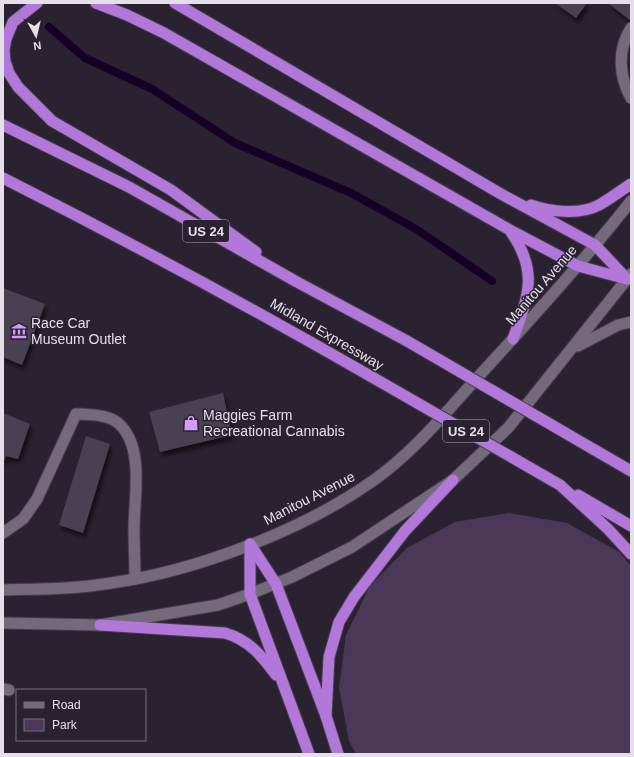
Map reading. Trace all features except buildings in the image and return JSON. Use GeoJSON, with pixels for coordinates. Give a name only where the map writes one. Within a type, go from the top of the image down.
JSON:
{"type":"FeatureCollection","features":[{"type":"Feature","properties":{"kind":"highway"},"geometry":{"type":"LineString","coordinates":[[37,3],[13,22],[6,39],[4,50],[5,61],[9,73],[18,87],[52,121],[171,190],[296,282]]}},
{"type":"Feature","properties":{"kind":"highway"},"geometry":{"type":"LineString","coordinates":[[96,3],[127,15],[164,33],[510,230],[578,266],[629,277]]}},
{"type":"Feature","properties":{"kind":"highway"},"geometry":{"type":"LineString","coordinates":[[175,3],[500,194],[595,245],[629,277]]}},
{"type":"Feature","properties":{"kind":"highway","name":"US 24"},"geometry":{"type":"LineString","coordinates":[[3,126],[129,187],[296,282],[407,341],[631,471]]}},
{"type":"Feature","properties":{"kind":"highway","name":"Midland Expressway"},"geometry":{"type":"LineString","coordinates":[[3,178],[133,244],[234,298],[631,526]]}},
{"type":"Feature","properties":{"kind":"highway"},"geometry":{"type":"LineString","coordinates":[[500,194],[542,209],[568,211],[598,206],[631,184]]}},
{"type":"Feature","properties":{"kind":"highway"},"geometry":{"type":"LineString","coordinates":[[510,230],[522,247],[528,264],[529,281],[524,309],[513,339]]}},
{"type":"Feature","properties":{"kind":"highway"},"geometry":{"type":"LineString","coordinates":[[326,716],[329,657],[339,622],[354,597],[405,531],[453,480]]}},
{"type":"Feature","properties":{"kind":"highway"},"geometry":{"type":"LineString","coordinates":[[560,485],[608,529],[631,554]]}},
{"type":"Feature","properties":{"kind":"highway"},"geometry":{"type":"LineString","coordinates":[[250,544],[276,584],[326,716],[338,754]]}},
{"type":"Feature","properties":{"kind":"highway"},"geometry":{"type":"LineString","coordinates":[[250,544],[250,594],[309,754]]}},
{"type":"Feature","properties":{"kind":"highway"},"geometry":{"type":"LineString","coordinates":[[100,624],[204,630],[235,636],[260,653],[284,686]]}},
{"type":"Feature","properties":{"kind":"main road"},"geometry":{"type":"LineString","coordinates":[[631,28],[627,34],[620,60],[626,89],[631,98]]}},
{"type":"Feature","properties":{"kind":"main road","name":"Manitou Avenue"},"geometry":{"type":"LineString","coordinates":[[3,590],[62,588],[135,579],[208,560],[294,525],[334,504],[373,480],[409,452],[578,266],[631,201]]}},
{"type":"Feature","properties":{"kind":"main road"},"geometry":{"type":"LineString","coordinates":[[3,623],[100,624],[218,605],[276,584],[352,547],[453,480],[508,428],[629,277]]}},
{"type":"Feature","properties":{"kind":"main road"},"geometry":{"type":"LineString","coordinates":[[571,350],[591,338],[618,325],[631,322]]}},
{"type":"Feature","properties":{"kind":"main road"},"geometry":{"type":"LineString","coordinates":[[3,533],[23,519],[38,499],[76,414],[96,415],[118,422],[131,442],[137,472],[134,528],[135,579]]}},
{"type":"Feature","properties":{"kind":"green space"},"geometry":{"type":"Polygon","coordinates":[[[509,513],[567,523],[619,552],[631,566],[631,754],[356,754],[349,741],[339,688],[346,635],[370,586],[407,548],[455,522],[509,513]]]}},
{"type":"Feature","properties":{"kind":"waterway"},"geometry":{"type":"LineString","coordinates":[[49,27],[85,58],[152,89],[235,143],[351,193],[416,229],[492,281]]}},
{"type":"Feature","properties":{"kind":"place","name":"Race Car Museum Outlet"},"geometry":{"type":"Point","coordinates":[19,331]}},
{"type":"Feature","properties":{"kind":"place","name":"Maggies Farm Recreational Cannabis"},"geometry":{"type":"Point","coordinates":[191,423]}}]}
